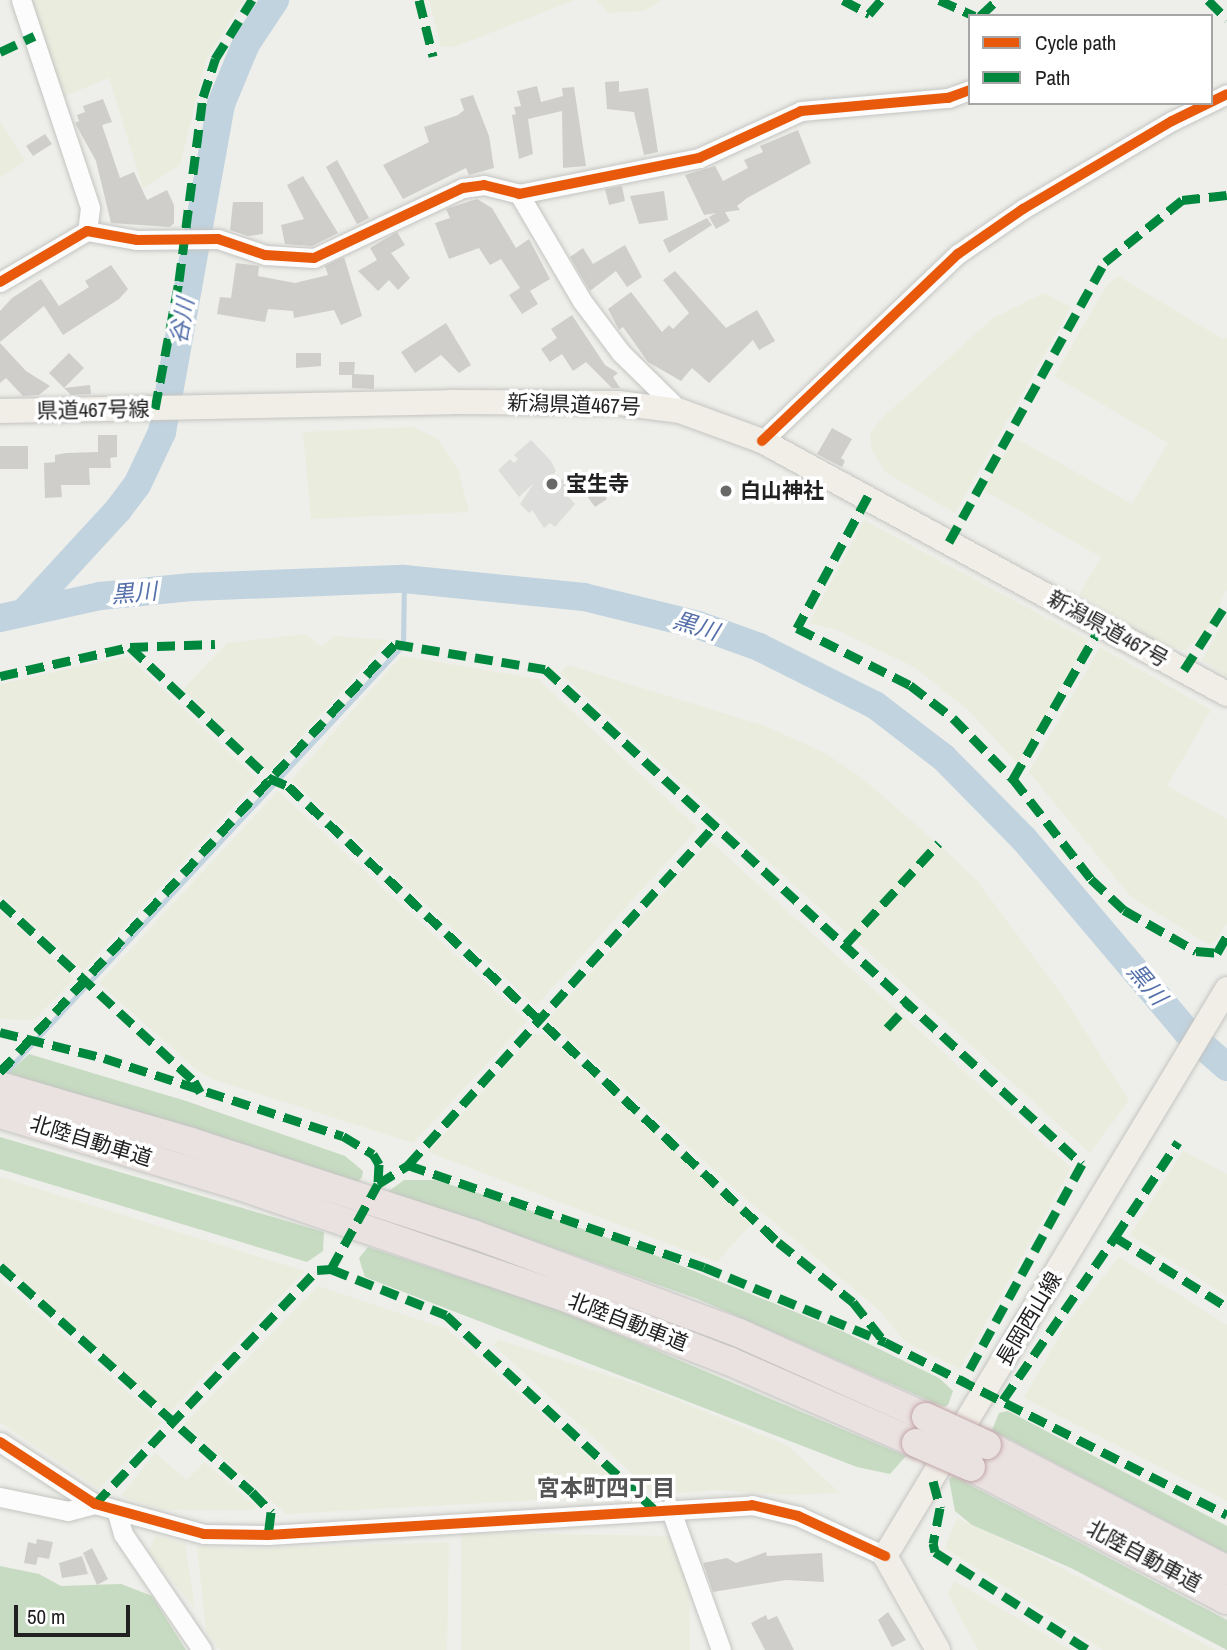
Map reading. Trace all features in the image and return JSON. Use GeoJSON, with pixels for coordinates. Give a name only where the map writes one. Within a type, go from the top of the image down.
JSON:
{"type":"FeatureCollection","features":[{"type":"Feature","properties":{"kind":"highway","name":"北陸自動車道"},"geometry":{"type":"LineString","coordinates":[[0,1086],[335,1189],[739,1333],[921,1430]]}},
{"type":"Feature","properties":{"kind":"highway","name":"北陸自動車道"},"geometry":{"type":"LineString","coordinates":[[0,1114],[376,1232],[639,1325],[921,1430],[1227,1570]]}},
{"type":"Feature","properties":{"kind":"highway","name":"北陸自動車道"},"geometry":{"type":"LineString","coordinates":[[979,1456],[1227,1600]]}},
{"type":"Feature","properties":{"kind":"main road","name":"新潟県道467号"},"geometry":{"type":"LineString","coordinates":[[186,407],[619,402],[680,411],[762,441],[1227,694]]}},
{"type":"Feature","properties":{"kind":"main road","name":"県道467号線"},"geometry":{"type":"LineString","coordinates":[[0,411],[186,407]]}},
{"type":"Feature","properties":{"kind":"main road","name":"長岡西山線"},"geometry":{"type":"LineString","coordinates":[[885,1556],[1224,994]]}},
{"type":"Feature","properties":{"kind":"main road"},"geometry":{"type":"LineString","coordinates":[[885,1556],[938,1650]]}},
{"type":"Feature","properties":{"kind":"street"},"geometry":{"type":"LineString","coordinates":[[21,0],[90,208],[87,231]]}},
{"type":"Feature","properties":{"kind":"street"},"geometry":{"type":"LineString","coordinates":[[0,282],[87,231],[137,240],[184,237],[218,239],[265,255],[314,258],[446,193],[484,185],[519,194],[699,158],[801,111],[948,98],[968,91]]}},
{"type":"Feature","properties":{"kind":"street"},"geometry":{"type":"LineString","coordinates":[[762,441],[958,254],[1024,209],[1196,106]]}},
{"type":"Feature","properties":{"kind":"street"},"geometry":{"type":"LineString","coordinates":[[519,194],[582,301],[621,353],[680,411]]}},
{"type":"Feature","properties":{"kind":"street"},"geometry":{"type":"LineString","coordinates":[[0,1442],[95,1504],[178,1530],[232,1536],[752,1505],[808,1520],[885,1556]]}},
{"type":"Feature","properties":{"kind":"street"},"geometry":{"type":"LineString","coordinates":[[0,1497],[68,1511],[95,1504]]}},
{"type":"Feature","properties":{"kind":"street"},"geometry":{"type":"LineString","coordinates":[[670,1508],[721,1650]]}},
{"type":"Feature","properties":{"kind":"street"},"geometry":{"type":"LineString","coordinates":[[117,1513],[123,1534],[202,1650]]}},
{"type":"Feature","properties":{"kind":"shaded area"},"geometry":{"type":"Polygon","coordinates":[[[30,0],[244,0],[206,60],[180,165],[143,188],[109,78],[62,97],[30,0]]]}},
{"type":"Feature","properties":{"kind":"shaded area"},"geometry":{"type":"Polygon","coordinates":[[[429,0],[575,0],[454,47],[441,46],[429,0]]]}},
{"type":"Feature","properties":{"kind":"shaded area"},"geometry":{"type":"Polygon","coordinates":[[[596,0],[662,0],[644,11],[608,13],[596,0]]]}},
{"type":"Feature","properties":{"kind":"shaded area"},"geometry":{"type":"Polygon","coordinates":[[[0,121],[25,161],[0,178],[0,121]]]}},
{"type":"Feature","properties":{"kind":"shaded area"},"geometry":{"type":"Polygon","coordinates":[[[1118,276],[1224,340],[1227,337],[1227,589],[1208,628],[1186,650],[1169,647],[1079,595],[1101,557],[983,490],[1012,441],[1019,440],[1132,504],[1168,443],[1054,376],[1107,285],[1118,276]]]}},
{"type":"Feature","properties":{"kind":"shaded area"},"geometry":{"type":"Polygon","coordinates":[[[1043,293],[1071,307],[955,513],[885,472],[872,450],[870,434],[881,419],[993,318],[1043,293]]]}},
{"type":"Feature","properties":{"kind":"shaded area"},"geometry":{"type":"Polygon","coordinates":[[[413,427],[438,439],[458,470],[469,512],[311,519],[303,432],[413,427]]]}},
{"type":"Feature","properties":{"kind":"shaded area","name":"宝生寺"},"geometry":{"type":"Polygon","coordinates":[[[531,440],[551,461],[556,471],[552,476],[558,483],[564,478],[574,489],[567,495],[575,504],[555,527],[550,523],[544,528],[532,510],[529,513],[520,504],[534,483],[519,497],[498,470],[510,459],[514,463],[518,459],[514,455],[531,440]]]}},
{"type":"Feature","properties":{"kind":"shaded area"},"geometry":{"type":"Polygon","coordinates":[[[864,520],[1088,640],[1018,764],[969,711],[914,667],[837,630],[809,623],[864,520]]]}},
{"type":"Feature","properties":{"kind":"shaded area"},"geometry":{"type":"Polygon","coordinates":[[[1227,616],[1227,677],[1202,660],[1227,616]]]}},
{"type":"Feature","properties":{"kind":"shaded area"},"geometry":{"type":"Polygon","coordinates":[[[305,634],[322,647],[334,636],[388,640],[269,772],[183,689],[227,643],[305,634]]]}},
{"type":"Feature","properties":{"kind":"shaded area"},"geometry":{"type":"Polygon","coordinates":[[[1100,647],[1211,710],[1167,786],[1227,819],[1227,922],[1216,941],[1208,944],[1131,897],[1029,772],[1100,647]]]}},
{"type":"Feature","properties":{"kind":"shaded area"},"geometry":{"type":"Polygon","coordinates":[[[128,656],[258,780],[83,971],[0,894],[0,684],[128,656]]]}},
{"type":"Feature","properties":{"kind":"shaded area"},"geometry":{"type":"Polygon","coordinates":[[[401,656],[538,679],[698,828],[536,1006],[291,780],[401,656]]]}},
{"type":"Feature","properties":{"kind":"shaded area"},"geometry":{"type":"Polygon","coordinates":[[[568,665],[765,726],[825,753],[862,778],[946,851],[977,881],[1060,992],[1129,1100],[1090,1153],[560,673],[568,665]]]}},
{"type":"Feature","properties":{"kind":"shaded area"},"geometry":{"type":"Polygon","coordinates":[[[278,791],[527,1021],[413,1143],[212,1079],[198,1071],[99,983],[278,791]]]}},
{"type":"Feature","properties":{"kind":"shaded area"},"geometry":{"type":"Polygon","coordinates":[[[710,841],[1071,1168],[960,1369],[905,1342],[880,1311],[746,1199],[548,1020],[710,841]]]}},
{"type":"Feature","properties":{"kind":"shaded area"},"geometry":{"type":"Polygon","coordinates":[[[0,911],[74,979],[34,1020],[0,1019],[0,911]]]}},
{"type":"Feature","properties":{"kind":"shaded area"},"geometry":{"type":"Polygon","coordinates":[[[535,1034],[546,1035],[752,1223],[717,1262],[428,1152],[535,1034]]]}},
{"type":"Feature","properties":{"kind":"shaded area"},"geometry":{"type":"Polygon","coordinates":[[[1183,1151],[1227,1174],[1227,1296],[1130,1235],[1183,1151]]]}},
{"type":"Feature","properties":{"kind":"shaded area"},"geometry":{"type":"Polygon","coordinates":[[[0,1177],[305,1271],[169,1413],[0,1260],[0,1177]]]}},
{"type":"Feature","properties":{"kind":"shaded area"},"geometry":{"type":"Polygon","coordinates":[[[1119,1257],[1227,1325],[1227,1501],[1024,1398],[1065,1326],[1119,1257]]]}},
{"type":"Feature","properties":{"kind":"shaded area"},"geometry":{"type":"Polygon","coordinates":[[[0,1279],[162,1422],[99,1489],[0,1422],[0,1279]]]}},
{"type":"Feature","properties":{"kind":"shaded area"},"geometry":{"type":"Polygon","coordinates":[[[318,1286],[447,1329],[617,1482],[611,1496],[286,1514],[184,1424],[318,1286]]]}},
{"type":"Feature","properties":{"kind":"shaded area"},"geometry":{"type":"Polygon","coordinates":[[[500,1340],[644,1387],[787,1445],[840,1493],[789,1495],[717,1490],[655,1495],[493,1344],[500,1340]]]}},
{"type":"Feature","properties":{"kind":"shaded area"},"geometry":{"type":"Polygon","coordinates":[[[155,1453],[187,1480],[204,1462],[256,1506],[255,1510],[162,1510],[121,1496],[155,1453]]]}},
{"type":"Feature","properties":{"kind":"shaded area"},"geometry":{"type":"Polygon","coordinates":[[[957,1518],[1042,1558],[1216,1650],[1103,1650],[945,1548],[957,1518]]]}},
{"type":"Feature","properties":{"kind":"shaded area"},"geometry":{"type":"Polygon","coordinates":[[[461,1532],[673,1536],[689,1582],[690,1650],[461,1650],[461,1532]]]}},
{"type":"Feature","properties":{"kind":"shaded area"},"geometry":{"type":"Polygon","coordinates":[[[155,1535],[185,1543],[195,1609],[149,1552],[155,1535]]]}},
{"type":"Feature","properties":{"kind":"shaded area"},"geometry":{"type":"Polygon","coordinates":[[[449,1542],[447,1650],[220,1650],[206,1631],[197,1546],[227,1549],[449,1542]]]}},
{"type":"Feature","properties":{"kind":"shaded area"},"geometry":{"type":"Polygon","coordinates":[[[954,1581],[1071,1650],[978,1650],[948,1594],[954,1581]]]}},
{"type":"Feature","properties":{"kind":"green space"},"geometry":{"type":"Polygon","coordinates":[[[29,1054],[186,1101],[345,1156],[363,1171],[362,1177],[356,1184],[8,1073],[29,1054]]]}},
{"type":"Feature","properties":{"kind":"green space"},"geometry":{"type":"Polygon","coordinates":[[[0,1137],[324,1232],[323,1251],[307,1262],[0,1169],[0,1137]]]}},
{"type":"Feature","properties":{"kind":"green space"},"geometry":{"type":"Polygon","coordinates":[[[404,1180],[434,1180],[495,1198],[642,1250],[842,1331],[939,1378],[953,1391],[948,1405],[944,1407],[698,1299],[452,1212],[385,1194],[404,1180]]]}},
{"type":"Feature","properties":{"kind":"green space"},"geometry":{"type":"Polygon","coordinates":[[[368,1247],[565,1312],[906,1456],[890,1474],[857,1467],[388,1286],[365,1277],[359,1258],[368,1247]]]}},
{"type":"Feature","properties":{"kind":"green space"},"geometry":{"type":"Polygon","coordinates":[[[1008,1411],[1227,1526],[1227,1553],[992,1430],[999,1413],[1008,1411]]]}},
{"type":"Feature","properties":{"kind":"green space"},"geometry":{"type":"Polygon","coordinates":[[[953,1476],[1227,1620],[1227,1650],[1071,1568],[972,1525],[955,1511],[949,1479],[953,1476]]]}},
{"type":"Feature","properties":{"kind":"green space"},"geometry":{"type":"Polygon","coordinates":[[[0,1566],[39,1574],[61,1586],[121,1584],[152,1596],[186,1650],[0,1650],[0,1566]]]}},
{"type":"Feature","properties":{"kind":"building"},"geometry":{"type":"Polygon","coordinates":[[[619,81],[619,92],[648,88],[658,152],[644,155],[634,112],[607,109],[605,82],[619,81]]]}},
{"type":"Feature","properties":{"kind":"building"},"geometry":{"type":"Polygon","coordinates":[[[537,86],[541,102],[563,96],[562,88],[574,87],[586,166],[563,168],[562,111],[528,119],[533,154],[519,159],[512,115],[516,114],[514,107],[521,106],[517,91],[537,86]]]}},
{"type":"Feature","properties":{"kind":"building"},"geometry":{"type":"Polygon","coordinates":[[[473,95],[489,136],[494,168],[469,175],[466,168],[403,199],[383,165],[429,142],[424,127],[458,115],[464,110],[460,99],[473,95]]]}},
{"type":"Feature","properties":{"kind":"building"},"geometry":{"type":"Polygon","coordinates":[[[103,99],[112,122],[102,125],[120,178],[134,172],[147,200],[167,190],[174,205],[174,223],[170,227],[111,223],[96,161],[75,123],[79,121],[77,115],[85,112],[83,106],[103,99]]]}},
{"type":"Feature","properties":{"kind":"building"},"geometry":{"type":"Polygon","coordinates":[[[798,130],[811,163],[747,198],[737,206],[740,210],[725,212],[730,221],[716,229],[709,217],[716,213],[704,215],[685,175],[715,166],[723,181],[748,168],[744,160],[763,152],[760,146],[798,130]]]}},
{"type":"Feature","properties":{"kind":"building"},"geometry":{"type":"Polygon","coordinates":[[[45,134],[52,144],[33,156],[26,146],[45,134]]]}},
{"type":"Feature","properties":{"kind":"building"},"geometry":{"type":"Polygon","coordinates":[[[337,160],[369,218],[357,224],[326,167],[337,160]]]}},
{"type":"Feature","properties":{"kind":"building"},"geometry":{"type":"Polygon","coordinates":[[[303,176],[338,233],[312,246],[285,244],[281,225],[304,219],[287,185],[303,176]]]}},
{"type":"Feature","properties":{"kind":"building"},"geometry":{"type":"Polygon","coordinates":[[[622,186],[625,201],[609,205],[605,189],[622,186]]]}},
{"type":"Feature","properties":{"kind":"building"},"geometry":{"type":"Polygon","coordinates":[[[664,191],[668,220],[639,224],[630,196],[664,191]]]}},
{"type":"Feature","properties":{"kind":"building"},"geometry":{"type":"Polygon","coordinates":[[[477,199],[492,208],[516,248],[529,239],[550,279],[530,291],[538,304],[522,314],[509,295],[520,288],[501,259],[490,265],[479,248],[449,259],[435,223],[450,218],[446,209],[477,199]]]}},
{"type":"Feature","properties":{"kind":"building"},"geometry":{"type":"Polygon","coordinates":[[[233,202],[263,202],[263,234],[248,236],[230,230],[233,202]]]}},
{"type":"Feature","properties":{"kind":"building"},"geometry":{"type":"Polygon","coordinates":[[[707,218],[712,225],[669,253],[663,240],[707,218]]]}},
{"type":"Feature","properties":{"kind":"building"},"geometry":{"type":"Polygon","coordinates":[[[397,232],[405,245],[391,253],[410,278],[398,290],[389,280],[378,291],[358,271],[377,260],[370,248],[397,232]]]}},
{"type":"Feature","properties":{"kind":"building"},"geometry":{"type":"Polygon","coordinates":[[[625,245],[642,277],[627,287],[616,271],[590,291],[570,257],[583,248],[593,264],[625,245]]]}},
{"type":"Feature","properties":{"kind":"building"},"geometry":{"type":"Polygon","coordinates":[[[344,257],[362,316],[341,325],[334,310],[294,318],[293,311],[268,309],[265,322],[217,314],[220,297],[231,298],[236,263],[259,266],[258,276],[295,283],[328,275],[325,266],[344,257]]]}},
{"type":"Feature","properties":{"kind":"building"},"geometry":{"type":"Polygon","coordinates":[[[111,265],[128,289],[119,299],[63,335],[44,306],[0,342],[0,311],[12,298],[41,279],[59,306],[89,287],[85,281],[111,265]]]}},
{"type":"Feature","properties":{"kind":"building"},"geometry":{"type":"Polygon","coordinates":[[[675,271],[726,328],[757,310],[775,341],[759,350],[753,340],[709,383],[692,368],[681,381],[648,362],[623,327],[619,330],[608,309],[631,292],[662,332],[669,325],[673,329],[689,313],[663,280],[675,271]]]}},
{"type":"Feature","properties":{"kind":"building"},"geometry":{"type":"Polygon","coordinates":[[[572,315],[605,365],[618,373],[613,377],[620,388],[612,388],[586,362],[573,371],[562,354],[550,362],[541,349],[557,338],[551,329],[572,315]]]}},
{"type":"Feature","properties":{"kind":"building"},"geometry":{"type":"Polygon","coordinates":[[[446,323],[471,365],[459,373],[441,355],[415,373],[401,352],[446,323]]]}},
{"type":"Feature","properties":{"kind":"building"},"geometry":{"type":"Polygon","coordinates":[[[0,343],[26,371],[50,386],[39,395],[23,396],[6,378],[0,383],[0,343]]]}},
{"type":"Feature","properties":{"kind":"building"},"geometry":{"type":"Polygon","coordinates":[[[69,353],[84,368],[64,388],[49,373],[69,353]]]}},
{"type":"Feature","properties":{"kind":"building"},"geometry":{"type":"Polygon","coordinates":[[[296,353],[321,353],[321,366],[296,368],[296,353]]]}},
{"type":"Feature","properties":{"kind":"building"},"geometry":{"type":"Polygon","coordinates":[[[339,362],[355,362],[354,374],[374,375],[374,389],[352,388],[352,375],[339,375],[339,362]]]}},
{"type":"Feature","properties":{"kind":"building"},"geometry":{"type":"Polygon","coordinates":[[[90,385],[91,394],[71,395],[64,388],[90,385]]]}},
{"type":"Feature","properties":{"kind":"building"},"geometry":{"type":"Polygon","coordinates":[[[832,428],[852,439],[841,458],[845,461],[842,467],[817,454],[832,428]]]}},
{"type":"Feature","properties":{"kind":"building"},"geometry":{"type":"Polygon","coordinates":[[[98,435],[117,435],[117,457],[110,458],[111,468],[89,468],[90,485],[61,485],[62,497],[45,498],[44,463],[55,462],[55,455],[98,452],[98,435]]]}},
{"type":"Feature","properties":{"kind":"building"},"geometry":{"type":"Polygon","coordinates":[[[0,446],[28,446],[28,469],[0,469],[0,446]]]}},
{"type":"Feature","properties":{"kind":"building"},"geometry":{"type":"Polygon","coordinates":[[[596,483],[607,499],[595,507],[584,492],[596,483]]]}},
{"type":"Feature","properties":{"kind":"building"},"geometry":{"type":"Polygon","coordinates":[[[37,1539],[53,1542],[49,1559],[38,1557],[36,1565],[24,1563],[28,1542],[36,1544],[37,1539]]]}},
{"type":"Feature","properties":{"kind":"building"},"geometry":{"type":"Polygon","coordinates":[[[92,1548],[108,1579],[97,1585],[83,1553],[92,1548]]]}},
{"type":"Feature","properties":{"kind":"building"},"geometry":{"type":"Polygon","coordinates":[[[766,1552],[767,1556],[822,1553],[824,1582],[786,1580],[713,1592],[703,1563],[727,1558],[736,1563],[766,1552]]]}},
{"type":"Feature","properties":{"kind":"building"},"geometry":{"type":"Polygon","coordinates":[[[82,1556],[88,1574],[62,1578],[59,1563],[82,1556]]]}},
{"type":"Feature","properties":{"kind":"building"},"geometry":{"type":"Polygon","coordinates":[[[888,1612],[906,1640],[892,1647],[878,1620],[888,1612]]]}},
{"type":"Feature","properties":{"kind":"building"},"geometry":{"type":"Polygon","coordinates":[[[766,1615],[768,1620],[777,1616],[794,1650],[765,1650],[751,1623],[766,1615]]]}},
{"type":"Feature","properties":{"kind":"waterway","name":"谷川"},"geometry":{"type":"LineString","coordinates":[[27,609],[118,510],[137,485],[162,432],[221,104],[246,44],[275,0]]}},
{"type":"Feature","properties":{"kind":"waterway"},"geometry":{"type":"LineString","coordinates":[[3,1075],[403,645],[404,579]]}},
{"type":"Feature","properties":{"kind":"waterway","name":"黒川"},"geometry":{"type":"LineString","coordinates":[[0,618],[100,596],[192,587],[404,579],[584,597],[698,625],[759,647],[875,705],[944,758],[1024,839],[1187,1032],[1227,1067]]}},
{"type":"Feature","properties":{"kind":"marked path"},"geometry":{"type":"LineString","coordinates":[[155,409],[179,281],[203,97],[215,59],[252,0]]}},
{"type":"Feature","properties":{"kind":"marked path"},"geometry":{"type":"LineString","coordinates":[[419,0],[433,56]]}},
{"type":"Feature","properties":{"kind":"marked path"},"geometry":{"type":"LineString","coordinates":[[843,0],[869,14],[881,0]]}},
{"type":"Feature","properties":{"kind":"marked path"},"geometry":{"type":"LineString","coordinates":[[939,0],[970,14]]}},
{"type":"Feature","properties":{"kind":"marked path"},"geometry":{"type":"LineString","coordinates":[[982,14],[997,0]]}},
{"type":"Feature","properties":{"kind":"marked path"},"geometry":{"type":"LineString","coordinates":[[1208,0],[1227,19]]}},
{"type":"Feature","properties":{"kind":"marked path"},"geometry":{"type":"LineString","coordinates":[[0,52],[35,36]]}},
{"type":"Feature","properties":{"kind":"marked path"},"geometry":{"type":"LineString","coordinates":[[949,542],[1105,262],[1182,200],[1227,195]]}},
{"type":"Feature","properties":{"kind":"marked path"},"geometry":{"type":"LineString","coordinates":[[868,496],[797,628],[910,685],[953,718],[1013,779],[1091,879],[1124,910],[1196,951],[1217,953],[1227,936]]}},
{"type":"Feature","properties":{"kind":"marked path"},"geometry":{"type":"LineString","coordinates":[[1184,670],[1227,603]]}},
{"type":"Feature","properties":{"kind":"marked path"},"geometry":{"type":"LineString","coordinates":[[1013,779],[1101,626]]}},
{"type":"Feature","properties":{"kind":"marked path"},"geometry":{"type":"LineString","coordinates":[[0,676],[130,647],[215,644]]}},
{"type":"Feature","properties":{"kind":"marked path"},"geometry":{"type":"LineString","coordinates":[[0,1072],[395,644],[545,669],[1082,1164],[963,1381]]}},
{"type":"Feature","properties":{"kind":"marked path"},"geometry":{"type":"LineString","coordinates":[[130,647],[269,778],[288,786],[778,1242],[853,1302],[883,1340]]}},
{"type":"Feature","properties":{"kind":"marked path"},"geometry":{"type":"LineString","coordinates":[[408,1165],[715,825]]}},
{"type":"Feature","properties":{"kind":"marked path"},"geometry":{"type":"LineString","coordinates":[[846,944],[939,843]]}},
{"type":"Feature","properties":{"kind":"marked path"},"geometry":{"type":"LineString","coordinates":[[0,902],[194,1081],[200,1092]]}},
{"type":"Feature","properties":{"kind":"marked path"},"geometry":{"type":"LineString","coordinates":[[887,1028],[910,1003]]}},
{"type":"Feature","properties":{"kind":"marked path"},"geometry":{"type":"LineString","coordinates":[[0,1032],[104,1058],[343,1136],[373,1154],[379,1164],[378,1184],[408,1165],[704,1267],[885,1342],[1227,1515]]}},
{"type":"Feature","properties":{"kind":"marked path"},"geometry":{"type":"LineString","coordinates":[[1115,1237],[1178,1142]]}},
{"type":"Feature","properties":{"kind":"marked path"},"geometry":{"type":"LineString","coordinates":[[331,1269],[378,1184]]}},
{"type":"Feature","properties":{"kind":"marked path"},"geometry":{"type":"LineString","coordinates":[[1003,1400],[1115,1237],[1227,1307]]}},
{"type":"Feature","properties":{"kind":"marked path"},"geometry":{"type":"LineString","coordinates":[[0,1266],[252,1492],[271,1512],[268,1535]]}},
{"type":"Feature","properties":{"kind":"marked path"},"geometry":{"type":"LineString","coordinates":[[95,1504],[317,1270],[331,1269],[446,1315],[654,1509]]}},
{"type":"Feature","properties":{"kind":"marked path"},"geometry":{"type":"LineString","coordinates":[[933,1481],[940,1508],[933,1543],[935,1552],[1088,1650]]}},
{"type":"Feature","properties":{"kind":"cycle path"},"geometry":{"type":"LineString","coordinates":[[0,282],[87,231],[137,240],[218,239],[265,255],[314,258],[463,188],[484,185],[519,194],[699,158],[801,111],[948,98],[968,91]]}},
{"type":"Feature","properties":{"kind":"cycle path"},"geometry":{"type":"LineString","coordinates":[[1213,101],[1227,94]]}},
{"type":"Feature","properties":{"kind":"cycle path"},"geometry":{"type":"LineString","coordinates":[[762,441],[958,254],[1023,209],[1172,121],[1205,105]]}},
{"type":"Feature","properties":{"kind":"cycle path"},"geometry":{"type":"LineString","coordinates":[[0,1442],[95,1504],[204,1534],[268,1535],[752,1505],[798,1516],[885,1556]]}},
{"type":"Feature","properties":{"kind":"place","name":"宝生寺"},"geometry":{"type":"Point","coordinates":[552,484]}},
{"type":"Feature","properties":{"kind":"place","name":"白山神社"},"geometry":{"type":"Point","coordinates":[726,491]}},
{"type":"Feature","properties":{"kind":"district","name":"宮本町四丁目"},"geometry":{"type":"Point","coordinates":[606,1488]}}]}
